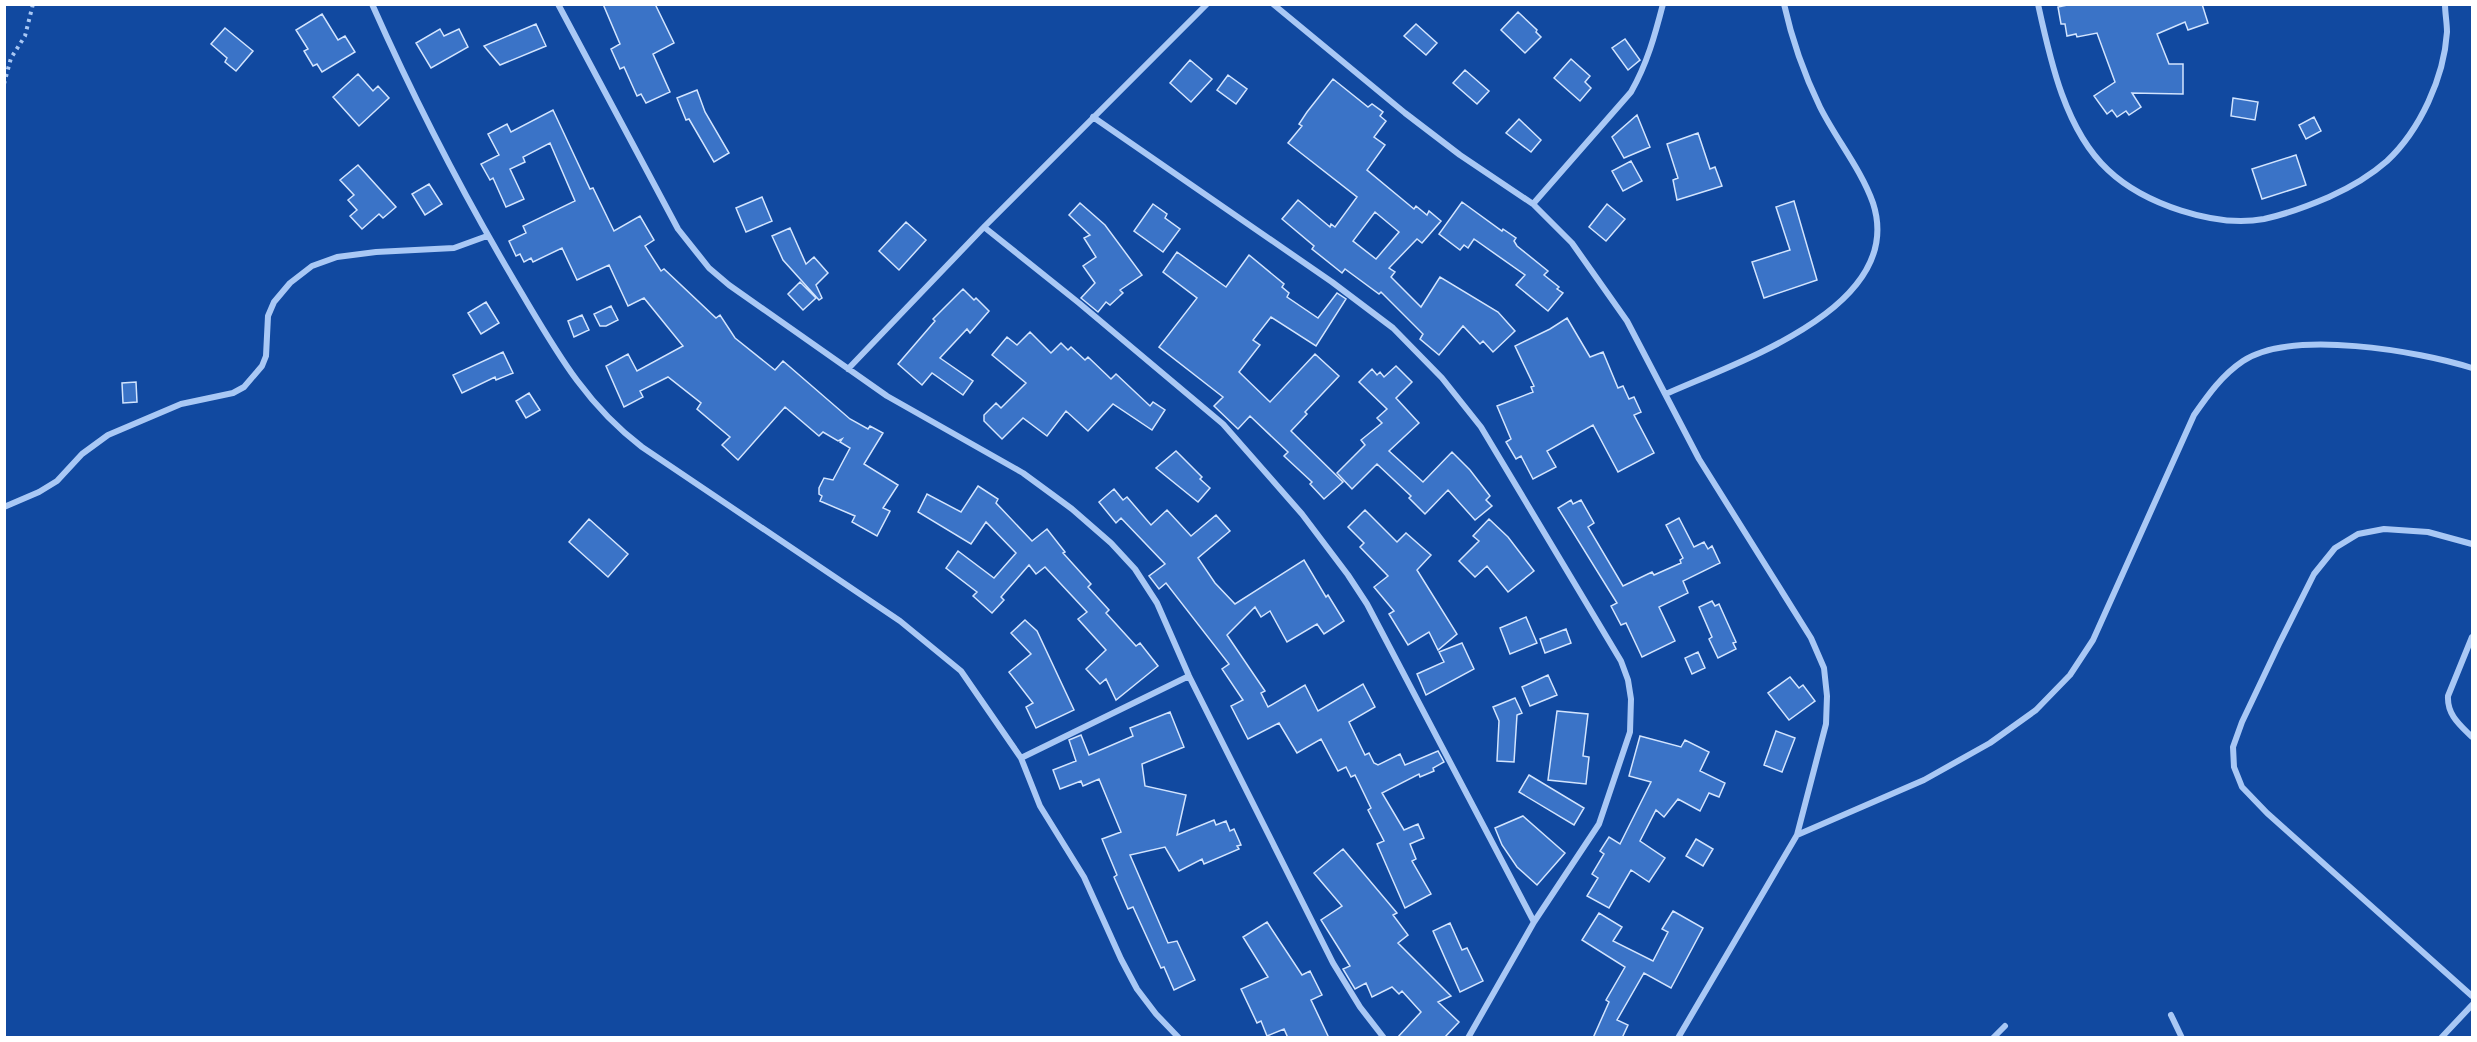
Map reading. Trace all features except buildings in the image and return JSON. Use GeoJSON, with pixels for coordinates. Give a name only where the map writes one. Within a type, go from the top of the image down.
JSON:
{"type":"FeatureCollection","features":[{"type":"Feature","properties":{"kind":"street"},"geometry":{"type":"LineString","coordinates":[[372,4],[414,95],[487,236],[575,380],[616,427],[900,621],[961,671],[1021,758],[1040,806],[1084,877],[1132,979],[1156,1014],[1179,1038]]}},
{"type":"Feature","properties":{"kind":"street"},"geometry":{"type":"LineString","coordinates":[[558,4],[678,230],[691,248],[729,285],[887,396],[1023,473],[1072,509],[1103,536],[1135,569],[1157,603],[1189,676],[1333,963],[1360,1007],[1384,1038]]}},
{"type":"Feature","properties":{"kind":"street"},"geometry":{"type":"LineString","coordinates":[[848,369],[984,227],[1208,4]]}},
{"type":"Feature","properties":{"kind":"street"},"geometry":{"type":"LineString","coordinates":[[1273,4],[1405,113],[1460,155],[1533,204],[1572,243],[1627,321],[1704,468],[1811,638],[1824,668],[1827,696],[1826,724],[1797,835],[1678,1038]]}},
{"type":"Feature","properties":{"kind":"street"},"geometry":{"type":"LineString","coordinates":[[1533,204],[1631,92],[1642,73],[1654,40],[1663,4]]}},
{"type":"Feature","properties":{"kind":"street"},"geometry":{"type":"LineString","coordinates":[[1666,394],[1781,342],[1822,317],[1850,294],[1864,275],[1873,248],[1878,229],[1873,202],[1802,68],[1784,4]]}},
{"type":"Feature","properties":{"kind":"street"},"geometry":{"type":"LineString","coordinates":[[2038,4],[2047,47],[2064,99],[2084,139],[2108,170],[2140,192],[2178,211],[2219,219],[2262,219],[2303,208],[2349,188],[2387,161],[2419,121],[2439,76],[2447,32],[2445,4]]}},
{"type":"Feature","properties":{"kind":"street"},"geometry":{"type":"LineString","coordinates":[[1093,117],[1341,289],[1393,328],[1442,378],[1481,427],[1621,661],[1628,680],[1631,699],[1630,732],[1599,824],[1534,922],[1468,1038]]}},
{"type":"Feature","properties":{"kind":"street"},"geometry":{"type":"LineString","coordinates":[[984,227],[1223,424],[1302,514],[1367,604],[1534,922]]}},
{"type":"Feature","properties":{"kind":"street"},"geometry":{"type":"LineString","coordinates":[[4,507],[39,492],[57,481],[82,454],[108,435],[181,404],[233,393],[244,387],[262,366],[266,356],[268,316],[274,302],[290,283],[312,266],[337,257],[454,248],[487,236]]}},
{"type":"Feature","properties":{"kind":"street"},"geometry":{"type":"LineString","coordinates":[[1797,835],[1924,780],[1990,743],[2036,710],[2070,675],[2093,640],[2194,415],[2213,387],[2243,360],[2266,350],[2300,345],[2400,351],[2444,359],[2472,368]]}},
{"type":"Feature","properties":{"kind":"street"},"geometry":{"type":"LineString","coordinates":[[2472,544],[2428,531],[2384,529],[2358,534],[2335,548],[2308,584],[2242,722],[2233,747],[2234,767],[2242,787],[2267,813],[2472,996]]}},
{"type":"Feature","properties":{"kind":"street"},"geometry":{"type":"LineString","coordinates":[[2472,637],[2447,703],[2455,720],[2472,737]]}},
{"type":"Feature","properties":{"kind":"street"},"geometry":{"type":"LineString","coordinates":[[1021,758],[1189,676]]}},
{"type":"Feature","properties":{"kind":"street"},"geometry":{"type":"LineString","coordinates":[[2440,1038],[2472,1005]]}},
{"type":"Feature","properties":{"kind":"street"},"geometry":{"type":"LineString","coordinates":[[2170,1015],[2182,1038]]}},
{"type":"Feature","properties":{"kind":"street"},"geometry":{"type":"LineString","coordinates":[[1993,1038],[2006,1026]]}},
{"type":"Feature","properties":{"kind":"path"},"geometry":{"type":"LineString","coordinates":[[4,84],[11,58],[25,36],[33,4]]}}]}
